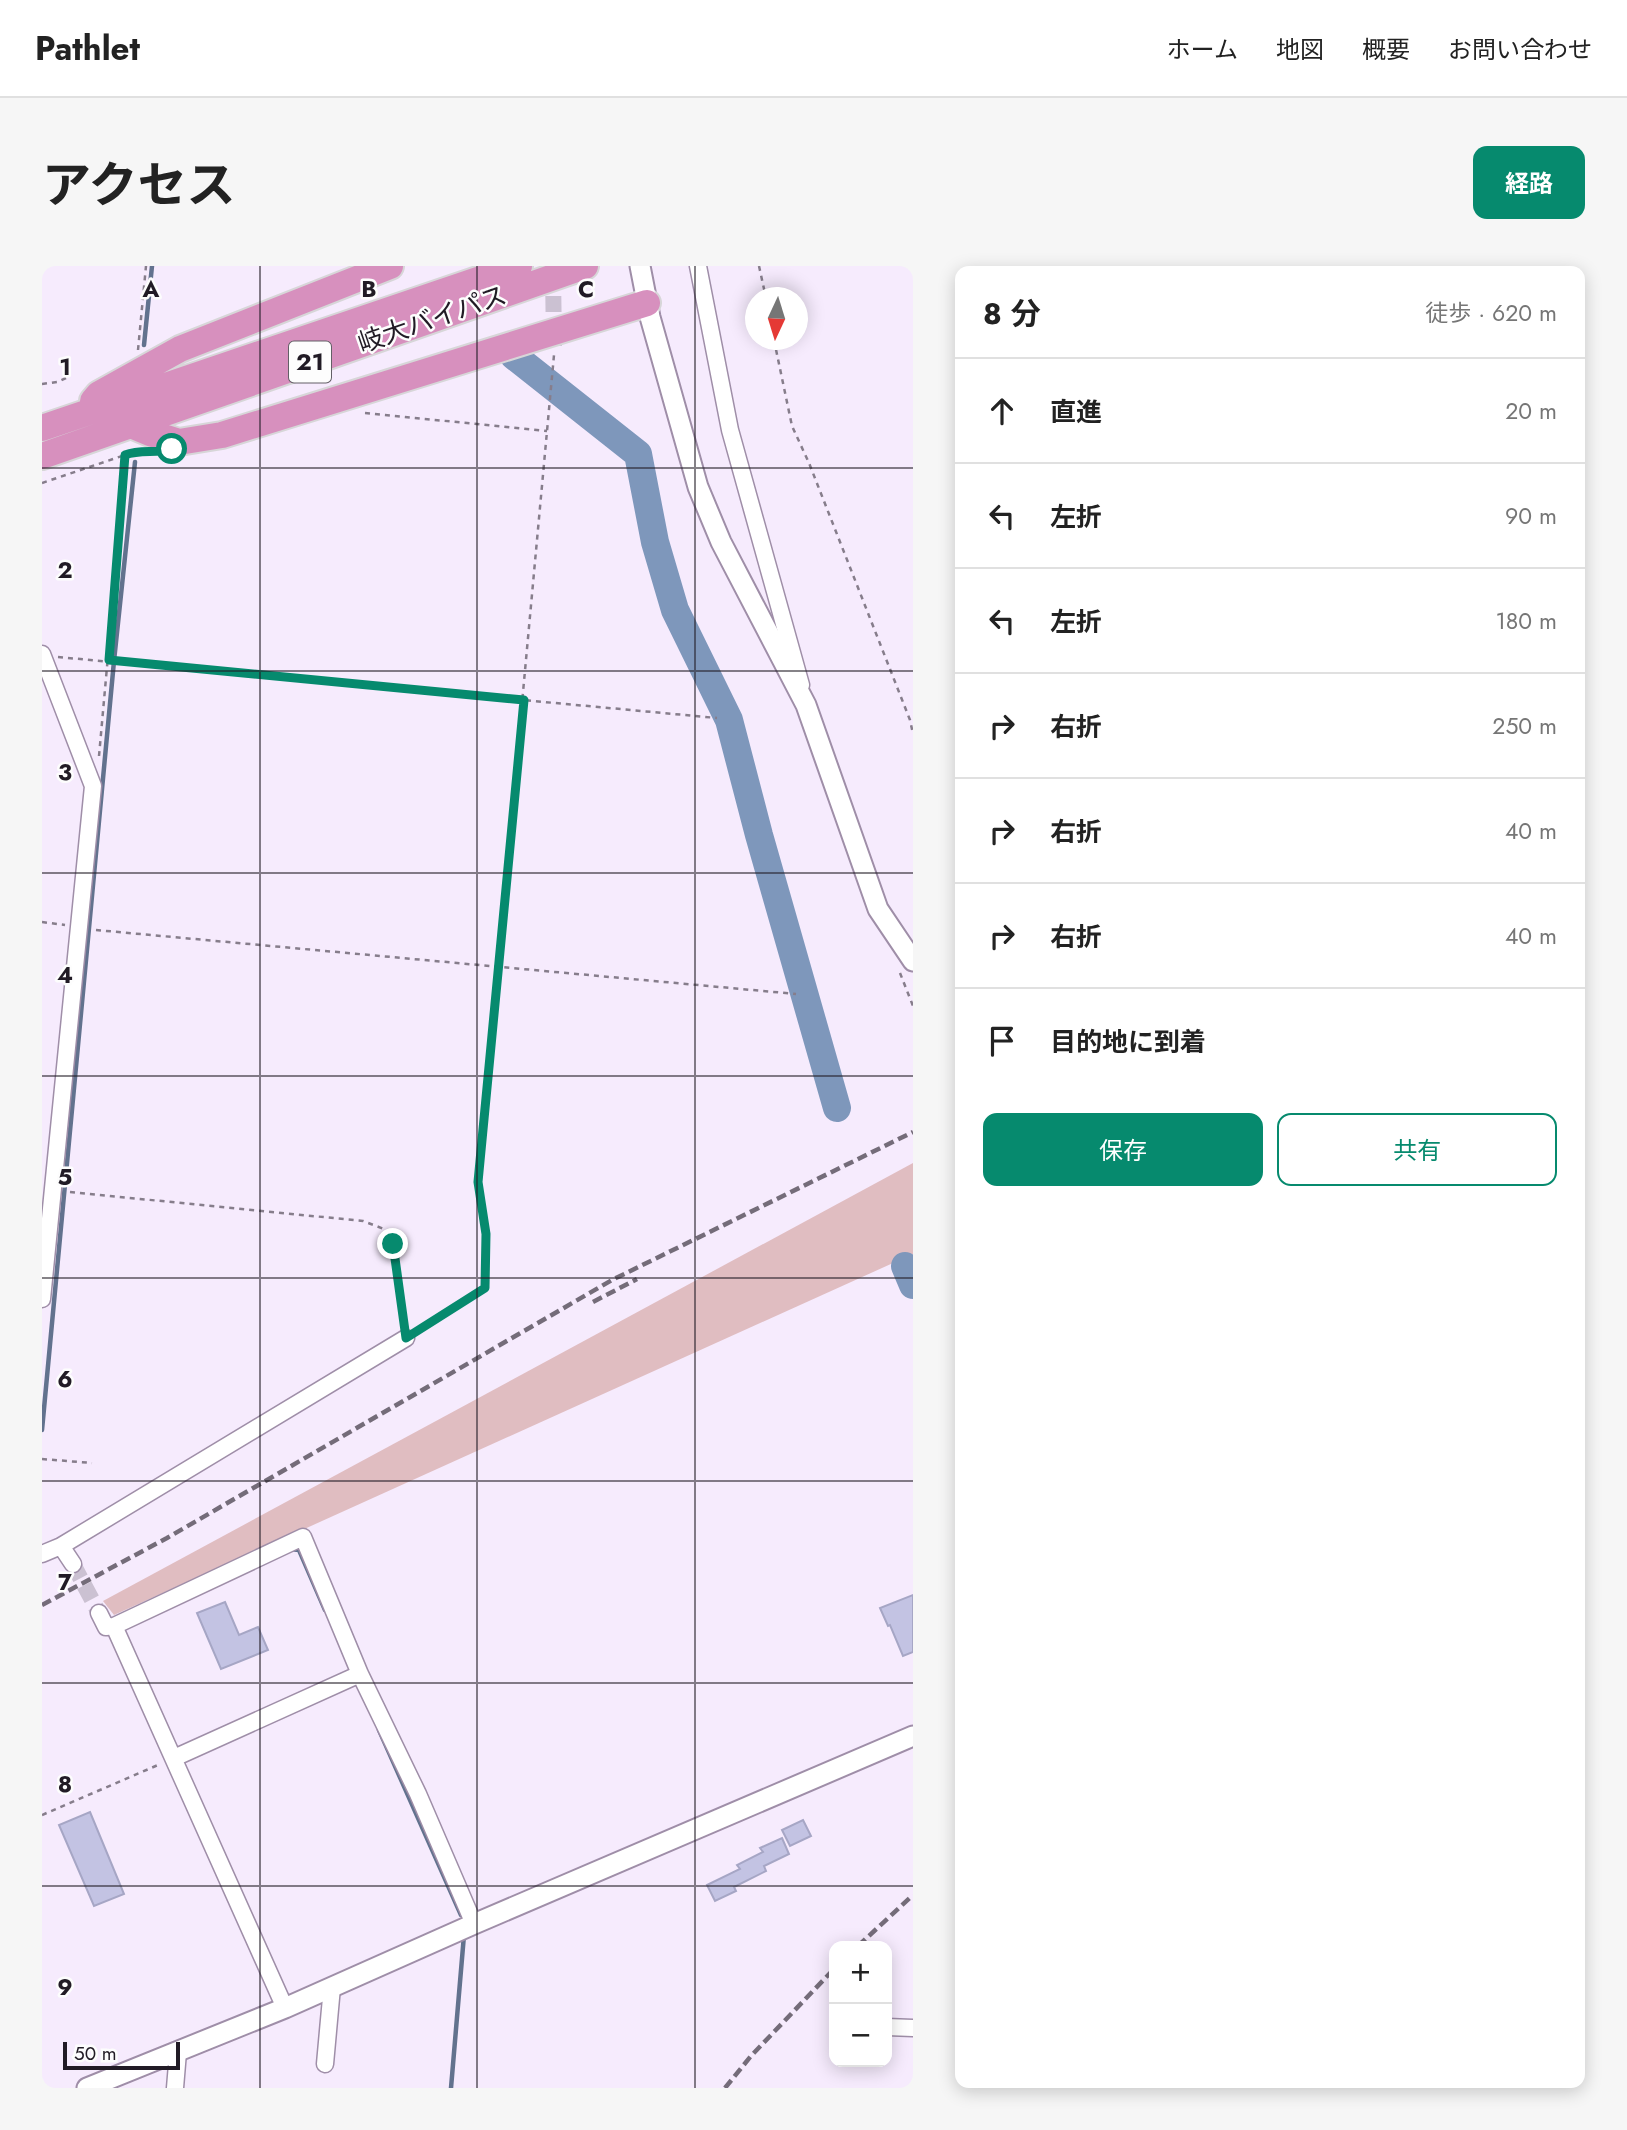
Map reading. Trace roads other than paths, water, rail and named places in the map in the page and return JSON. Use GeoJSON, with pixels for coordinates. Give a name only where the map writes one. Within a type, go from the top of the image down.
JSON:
{"type":"FeatureCollection","features":[{"type":"Feature","properties":{"kind":"highway"},"geometry":{"type":"LineString","coordinates":[[83,413],[99,394],[180,349],[390,266]]}},
{"type":"Feature","properties":{"kind":"highway","name":"岐大バイパス"},"geometry":{"type":"LineString","coordinates":[[42,428],[519,266]]}},
{"type":"Feature","properties":{"kind":"highway","name":"岐大バイパス"},"geometry":{"type":"LineString","coordinates":[[42,456],[135,438],[581,267]]}},
{"type":"Feature","properties":{"kind":"highway"},"geometry":{"type":"LineString","coordinates":[[135,438],[179,442],[222,435],[647,303]]}},
{"type":"Feature","properties":{"kind":"street"},"geometry":{"type":"LineString","coordinates":[[640,266],[647,303],[698,487],[721,542],[806,705]]}},
{"type":"Feature","properties":{"kind":"street"},"geometry":{"type":"LineString","coordinates":[[698,266],[730,430],[806,705],[878,909],[913,961]]}},
{"type":"Feature","properties":{"kind":"street"},"geometry":{"type":"LineString","coordinates":[[42,655],[93,786],[42,1299]]}},
{"type":"Feature","properties":{"kind":"street"},"geometry":{"type":"LineString","coordinates":[[42,1554],[61,1546],[406,1338]]}},
{"type":"Feature","properties":{"kind":"street"},"geometry":{"type":"LineString","coordinates":[[99,1613],[106,1627],[114,1626],[303,1536],[360,1674],[418,1794],[474,1924]]}},
{"type":"Feature","properties":{"kind":"street"},"geometry":{"type":"LineString","coordinates":[[61,1546],[73,1564]]}},
{"type":"Feature","properties":{"kind":"street"},"geometry":{"type":"LineString","coordinates":[[114,1626],[285,2008]]}},
{"type":"Feature","properties":{"kind":"street"},"geometry":{"type":"LineString","coordinates":[[174,1758],[360,1674]]}},
{"type":"Feature","properties":{"kind":"street"},"geometry":{"type":"LineString","coordinates":[[87,2088],[285,2008],[913,1736]]}},
{"type":"Feature","properties":{"kind":"street"},"geometry":{"type":"LineString","coordinates":[[325,2064],[332,1987]]}},
{"type":"Feature","properties":{"kind":"street"},"geometry":{"type":"LineString","coordinates":[[892,2027],[913,2028]]}},
{"type":"Feature","properties":{"kind":"street"},"geometry":{"type":"LineString","coordinates":[[175,2088],[178,2052]]}},
{"type":"Feature","properties":{"kind":"waterway"},"geometry":{"type":"LineString","coordinates":[[144,345],[152,266]]}},
{"type":"Feature","properties":{"kind":"waterway"},"geometry":{"type":"LineString","coordinates":[[514,356],[638,454],[655,542],[675,610],[729,720],[837,1108]]}},
{"type":"Feature","properties":{"kind":"waterway"},"geometry":{"type":"LineString","coordinates":[[42,1430],[135,462]]}},
{"type":"Feature","properties":{"kind":"waterway"},"geometry":{"type":"LineString","coordinates":[[905,1266],[913,1285]]}},
{"type":"Feature","properties":{"kind":"waterway"},"geometry":{"type":"LineString","coordinates":[[290,1549],[299,1550],[325,1610]]}},
{"type":"Feature","properties":{"kind":"waterway"},"geometry":{"type":"LineString","coordinates":[[379,1730],[461,1915]]}},
{"type":"Feature","properties":{"kind":"waterway"},"geometry":{"type":"LineString","coordinates":[[451,2088],[464,1935]]}},
{"type":"Feature","properties":{"kind":"tunnel"},"geometry":{"type":"LineString","coordinates":[[553,272],[554,346]]}},
{"type":"Feature","properties":{"kind":"tunnel"},"geometry":{"type":"LineString","coordinates":[[73,1564],[99,1613]]}},
{"type":"Feature","properties":{"kind":"railway"},"geometry":{"type":"LineString","coordinates":[[42,1605],[167,1538],[612,1280],[913,1132]]}},
{"type":"Feature","properties":{"kind":"railway"},"geometry":{"type":"LineString","coordinates":[[593,1302],[637,1279]]}},
{"type":"Feature","properties":{"kind":"railway"},"geometry":{"type":"LineString","coordinates":[[863,1941],[913,1895]]}},
{"type":"Feature","properties":{"kind":"railway"},"geometry":{"type":"LineString","coordinates":[[725,2088],[751,2056],[829,1974]]}}]}
